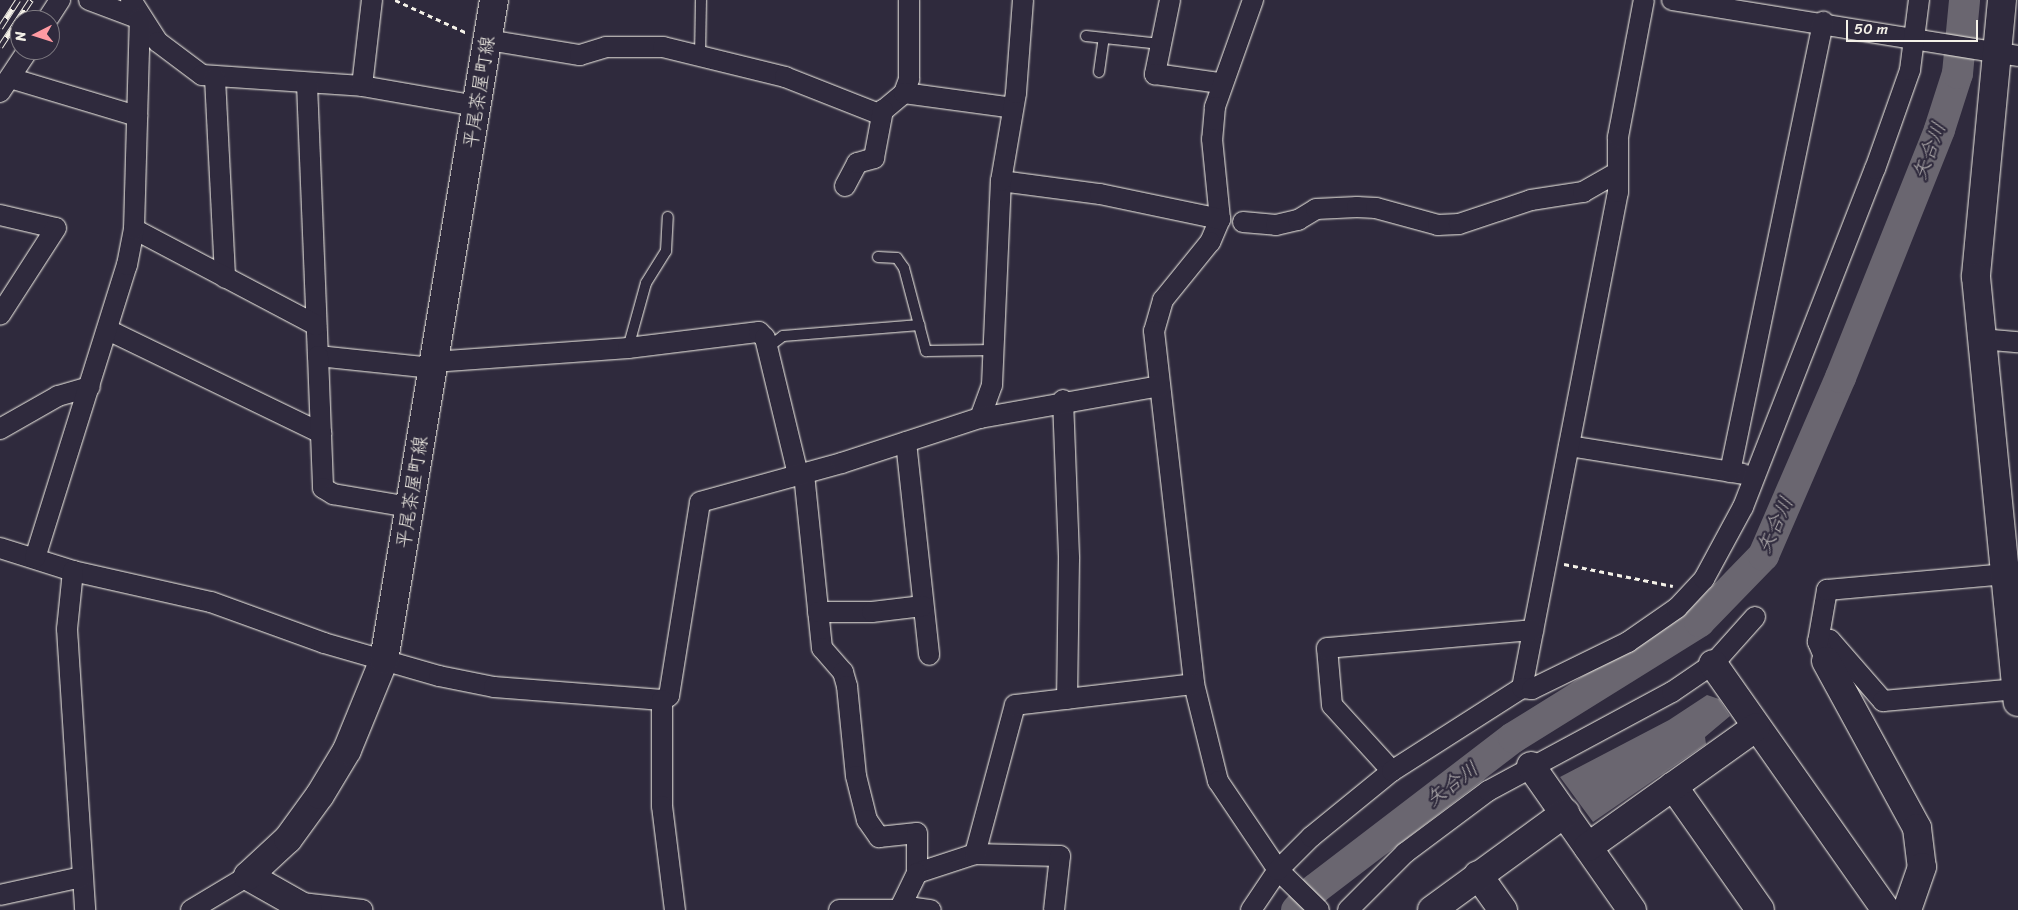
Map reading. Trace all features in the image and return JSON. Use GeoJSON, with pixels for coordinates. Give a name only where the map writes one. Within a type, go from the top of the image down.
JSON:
{"type":"FeatureCollection","features":[{"type":"Feature","properties":{"kind":"street"},"geometry":{"type":"LineString","coordinates":[[89,0],[140,19]]}},
{"type":"Feature","properties":{"kind":"street"},"geometry":{"type":"LineString","coordinates":[[131,0],[140,19],[170,53],[215,78],[362,86],[477,106]]}},
{"type":"Feature","properties":{"kind":"street"},"geometry":{"type":"LineString","coordinates":[[362,86],[372,0]]}},
{"type":"Feature","properties":{"kind":"street","name":"平尾茶屋町線"},"geometry":{"type":"LineString","coordinates":[[248,876],[288,839],[320,794],[351,742],[384,660],[494,0]]}},
{"type":"Feature","properties":{"kind":"street"},"geometry":{"type":"LineString","coordinates":[[488,39],[580,55],[632,45],[700,56],[823,89],[879,114],[904,92],[909,79],[909,0]]}},
{"type":"Feature","properties":{"kind":"street"},"geometry":{"type":"LineString","coordinates":[[980,418],[992,385],[1001,182],[1013,108],[1022,0]]}},
{"type":"Feature","properties":{"kind":"street"},"geometry":{"type":"LineString","coordinates":[[1170,0],[1155,74],[1220,83]]}},
{"type":"Feature","properties":{"kind":"street"},"geometry":{"type":"LineString","coordinates":[[1253,0],[1220,83],[1212,139],[1220,217],[1210,242],[1159,308],[1154,331],[1158,386],[1194,684],[1218,782],[1282,873],[1319,910]]}},
{"type":"Feature","properties":{"kind":"street"},"geometry":{"type":"LineString","coordinates":[[1522,688],[1618,192],[1618,137],[1644,0]]}},
{"type":"Feature","properties":{"kind":"street"},"geometry":{"type":"LineString","coordinates":[[1672,0],[1823,22],[2000,52]]}},
{"type":"Feature","properties":{"kind":"street"},"geometry":{"type":"LineString","coordinates":[[1251,910],[1282,873],[1392,771],[1522,688],[1532,689],[1628,642],[1677,608],[1694,590],[1727,544],[1875,169],[1910,70],[1919,38],[1919,0]]}},
{"type":"Feature","properties":{"kind":"street"},"geometry":{"type":"LineString","coordinates":[[1822,652],[1830,640],[1883,701],[2017,696],[2016,655],[1981,339],[1977,252],[2000,52],[2002,0]]}},
{"type":"Feature","properties":{"kind":"street"},"geometry":{"type":"LineString","coordinates":[[34,558],[108,330],[134,229],[140,19]]}},
{"type":"Feature","properties":{"kind":"street"},"geometry":{"type":"LineString","coordinates":[[1730,472],[1823,22]]}},
{"type":"Feature","properties":{"kind":"street"},"geometry":{"type":"LineString","coordinates":[[21,60],[5,85],[137,116]]}},
{"type":"Feature","properties":{"kind":"street"},"geometry":{"type":"LineString","coordinates":[[215,78],[225,278]]}},
{"type":"Feature","properties":{"kind":"street"},"geometry":{"type":"LineString","coordinates":[[307,84],[323,488],[334,494],[409,507]]}},
{"type":"Feature","properties":{"kind":"street"},"geometry":{"type":"LineString","coordinates":[[904,92],[1013,108]]}},
{"type":"Feature","properties":{"kind":"street"},"geometry":{"type":"LineString","coordinates":[[845,186],[858,163],[874,158],[883,110]]}},
{"type":"Feature","properties":{"kind":"street"},"geometry":{"type":"LineString","coordinates":[[1243,222],[1276,225],[1298,220],[1316,209],[1357,207],[1385,210],[1438,225],[1459,224],[1531,200],[1583,192],[1618,172]]}},
{"type":"Feature","properties":{"kind":"street"},"geometry":{"type":"LineString","coordinates":[[1001,182],[1100,194],[1220,217]]}},
{"type":"Feature","properties":{"kind":"street"},"geometry":{"type":"LineString","coordinates":[[0,215],[56,228],[0,315]]}},
{"type":"Feature","properties":{"kind":"street"},"geometry":{"type":"LineString","coordinates":[[134,229],[316,325]]}},
{"type":"Feature","properties":{"kind":"street"},"geometry":{"type":"LineString","coordinates":[[108,330],[321,433]]}},
{"type":"Feature","properties":{"kind":"street"},"geometry":{"type":"LineString","coordinates":[[318,356],[432,365],[628,348],[758,332],[767,348],[801,474],[822,648],[843,672],[847,686],[862,807],[880,837],[917,833],[917,873],[900,909]]}},
{"type":"Feature","properties":{"kind":"street"},"geometry":{"type":"LineString","coordinates":[[1981,339],[2018,342]]}},
{"type":"Feature","properties":{"kind":"street"},"geometry":{"type":"LineString","coordinates":[[0,548],[73,571],[211,602],[384,660],[494,687],[662,700],[669,696],[700,502],[801,474],[980,418],[1063,400],[1158,386]]}},
{"type":"Feature","properties":{"kind":"street"},"geometry":{"type":"LineString","coordinates":[[0,429],[58,396],[90,387]]}},
{"type":"Feature","properties":{"kind":"street"},"geometry":{"type":"LineString","coordinates":[[1063,400],[1069,559],[1068,699]]}},
{"type":"Feature","properties":{"kind":"street"},"geometry":{"type":"LineString","coordinates":[[906,442],[928,655]]}},
{"type":"Feature","properties":{"kind":"street"},"geometry":{"type":"LineString","coordinates":[[1569,446],[1755,476]]}},
{"type":"Feature","properties":{"kind":"street"},"geometry":{"type":"LineString","coordinates":[[73,571],[67,629],[85,910]]}},
{"type":"Feature","properties":{"kind":"street"},"geometry":{"type":"LineString","coordinates":[[1907,910],[1922,867],[1917,828],[1822,652],[1826,590],[2006,574]]}},
{"type":"Feature","properties":{"kind":"street"},"geometry":{"type":"LineString","coordinates":[[818,612],[872,612],[923,606]]}},
{"type":"Feature","properties":{"kind":"street"},"geometry":{"type":"LineString","coordinates":[[1348,910],[1405,853],[1488,791],[1531,766],[1640,711],[1713,664],[1755,617]]}},
{"type":"Feature","properties":{"kind":"street"},"geometry":{"type":"LineString","coordinates":[[1392,771],[1332,705],[1327,648],[1533,630]]}},
{"type":"Feature","properties":{"kind":"street"},"geometry":{"type":"LineString","coordinates":[[1713,664],[1886,910]]}},
{"type":"Feature","properties":{"kind":"street"},"geometry":{"type":"LineString","coordinates":[[975,854],[1015,705],[1194,684]]}},
{"type":"Feature","properties":{"kind":"street"},"geometry":{"type":"LineString","coordinates":[[662,700],[662,806],[675,910]]}},
{"type":"Feature","properties":{"kind":"street"},"geometry":{"type":"LineString","coordinates":[[1588,847],[1756,727]]}},
{"type":"Feature","properties":{"kind":"street"},"geometry":{"type":"LineString","coordinates":[[1531,766],[1632,910]]}},
{"type":"Feature","properties":{"kind":"street"},"geometry":{"type":"LineString","coordinates":[[1673,786],[1760,910]]}},
{"type":"Feature","properties":{"kind":"street"},"geometry":{"type":"LineString","coordinates":[[1432,910],[1564,813]]}},
{"type":"Feature","properties":{"kind":"street"},"geometry":{"type":"LineString","coordinates":[[917,873],[975,854],[1060,856],[1054,910]]}},
{"type":"Feature","properties":{"kind":"street"},"geometry":{"type":"LineString","coordinates":[[1478,875],[1503,910]]}},
{"type":"Feature","properties":{"kind":"street"},"geometry":{"type":"LineString","coordinates":[[191,910],[248,876],[300,906],[363,910]]}},
{"type":"Feature","properties":{"kind":"street"},"geometry":{"type":"LineString","coordinates":[[0,895],[82,877]]}},
{"type":"Feature","properties":{"kind":"street"},"geometry":{"type":"LineString","coordinates":[[839,910],[931,910]]}},
{"type":"Feature","properties":{"kind":"lane"},"geometry":{"type":"LineString","coordinates":[[700,56],[701,0]]}},
{"type":"Feature","properties":{"kind":"lane"},"geometry":{"type":"LineString","coordinates":[[1086,36],[1161,44]]}},
{"type":"Feature","properties":{"kind":"lane"},"geometry":{"type":"LineString","coordinates":[[1099,72],[1104,38]]}},
{"type":"Feature","properties":{"kind":"lane"},"geometry":{"type":"LineString","coordinates":[[628,348],[646,283],[666,251],[668,217]]}},
{"type":"Feature","properties":{"kind":"lane"},"geometry":{"type":"LineString","coordinates":[[1220,217],[1243,222]]}},
{"type":"Feature","properties":{"kind":"lane"},"geometry":{"type":"LineString","coordinates":[[878,257],[897,258],[904,268],[929,353],[994,350]]}},
{"type":"Feature","properties":{"kind":"lane"},"geometry":{"type":"LineString","coordinates":[[767,348],[783,336],[920,325]]}},
{"type":"Feature","properties":{"kind":"path"},"geometry":{"type":"LineString","coordinates":[[395,0],[465,33],[488,39]]}},
{"type":"Feature","properties":{"kind":"path"},"geometry":{"type":"LineString","coordinates":[[1547,557],[1562,564],[1694,590]]}},
{"type":"Feature","properties":{"kind":"shaded area"},"geometry":{"type":"Polygon","coordinates":[[[1707,695],[1719,699],[1730,716],[1705,737],[1706,744],[1593,822],[1560,777],[1669,720],[1707,695]]]}},
{"type":"Feature","properties":{"kind":"waterway","name":"矢合川"},"geometry":{"type":"LineString","coordinates":[[1296,910],[1314,889],[1513,737],[1699,621],[1763,555],[1840,377],[1939,129],[1957,73],[1964,0]]}},
{"type":"Feature","properties":{"kind":"railway"},"geometry":{"type":"LineString","coordinates":[[0,28],[18,0]]}},
{"type":"Feature","properties":{"kind":"railway"},"geometry":{"type":"LineString","coordinates":[[0,47],[31,0]]}}]}
